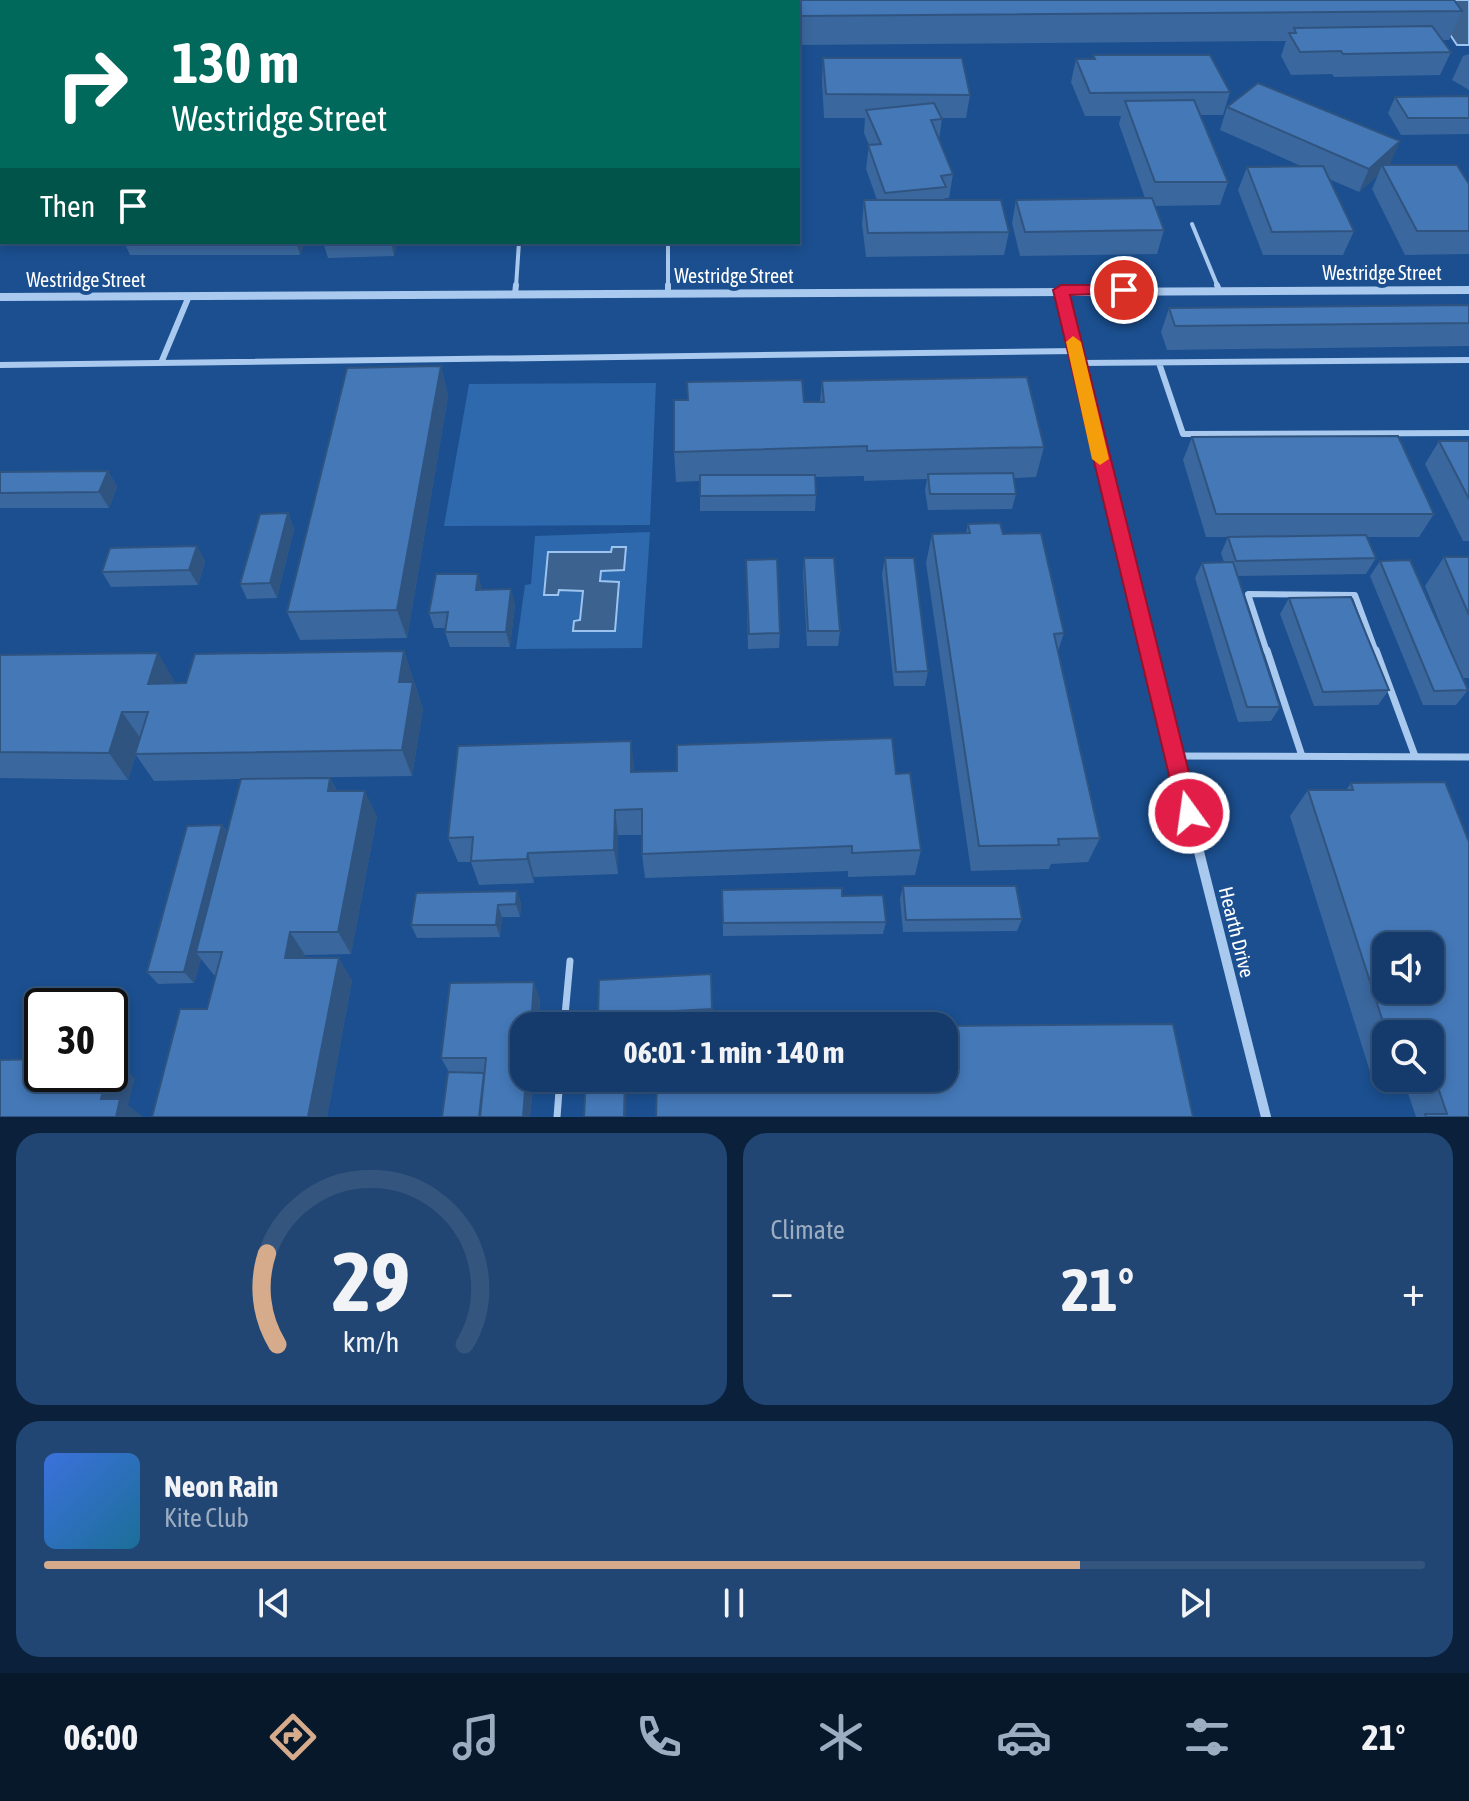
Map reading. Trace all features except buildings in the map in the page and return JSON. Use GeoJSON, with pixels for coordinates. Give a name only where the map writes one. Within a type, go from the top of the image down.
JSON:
{"type":"FeatureCollection","features":[{"type":"Feature","properties":{"kind":"street","name":"Hearth Drive"},"geometry":{"type":"LineString","coordinates":[[1061,290],[1174,756],[1266,1117]]}},
{"type":"Feature","properties":{"kind":"street","name":"Westridge Street"},"geometry":{"type":"LineString","coordinates":[[0,297],[1469,290]]}},
{"type":"Feature","properties":{"kind":"lane"},"geometry":{"type":"LineString","coordinates":[[1192,224],[1219,290]]}},
{"type":"Feature","properties":{"kind":"lane"},"geometry":{"type":"LineString","coordinates":[[515,294],[519,244]]}},
{"type":"Feature","properties":{"kind":"lane"},"geometry":{"type":"LineString","coordinates":[[668,244],[668,294]]}},
{"type":"Feature","properties":{"kind":"lane"},"geometry":{"type":"LineString","coordinates":[[161,363],[189,296]]}},
{"type":"Feature","properties":{"kind":"lane"},"geometry":{"type":"LineString","coordinates":[[0,365],[1076,351]]}},
{"type":"Feature","properties":{"kind":"lane"},"geometry":{"type":"LineString","coordinates":[[1079,363],[1469,360]]}},
{"type":"Feature","properties":{"kind":"lane"},"geometry":{"type":"LineString","coordinates":[[1159,363],[1183,434],[1469,433]]}},
{"type":"Feature","properties":{"kind":"lane"},"geometry":{"type":"LineString","coordinates":[[1302,756],[1248,594],[1355,595],[1415,756]]}},
{"type":"Feature","properties":{"kind":"lane"},"geometry":{"type":"LineString","coordinates":[[1174,756],[1469,757]]}},
{"type":"Feature","properties":{"kind":"lane"},"geometry":{"type":"LineString","coordinates":[[565,1012],[570,961]]}},
{"type":"Feature","properties":{"kind":"lane"},"geometry":{"type":"LineString","coordinates":[[557,1117],[559,1092]]}},
{"type":"Feature","properties":{"kind":"shaded area"},"geometry":{"type":"Polygon","coordinates":[[[1427,0],[1469,0],[1469,45],[1457,45],[1427,0]]]}},
{"type":"Feature","properties":{"kind":"shaded area"},"geometry":{"type":"Polygon","coordinates":[[[656,383],[650,525],[444,526],[469,384],[656,383]]]}},
{"type":"Feature","properties":{"kind":"shaded area"},"geometry":{"type":"Polygon","coordinates":[[[650,532],[642,648],[516,649],[525,585],[531,584],[535,536],[650,532]]]}},
{"type":"Feature","properties":{"kind":"shaded area"},"geometry":{"type":"Polygon","coordinates":[[[612,547],[626,547],[624,570],[601,571],[600,581],[619,582],[615,631],[573,631],[574,621],[580,620],[583,591],[559,590],[558,595],[544,595],[548,552],[611,552],[612,547]]]}},
{"type":"Feature","properties":{"kind":"slow traffic"},"geometry":{"type":"LineString","coordinates":[[1073,342],[1100,459]]}},
{"type":"Feature","properties":{"kind":"route"},"geometry":{"type":"LineString","coordinates":[[1124,290],[1061,290],[1116,525],[1189,813]]}}]}
